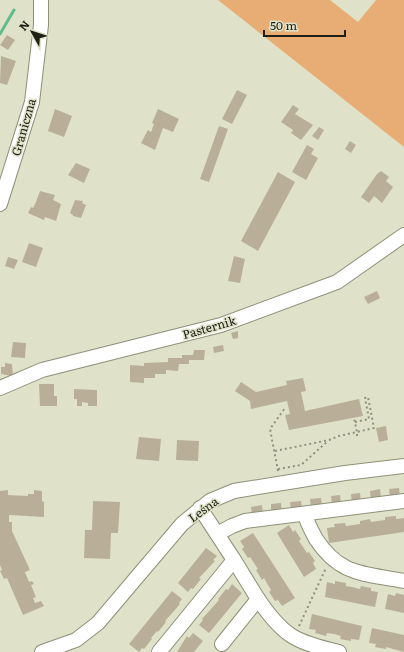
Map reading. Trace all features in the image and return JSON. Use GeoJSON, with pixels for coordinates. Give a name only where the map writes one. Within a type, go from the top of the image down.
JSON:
{"type":"FeatureCollection","features":[{"type":"Feature","properties":{"kind":"street","name":"Graniczna"},"geometry":{"type":"LineString","coordinates":[[0,204],[32,102],[41,25],[41,0]]}},
{"type":"Feature","properties":{"kind":"street","name":"Pasternik"},"geometry":{"type":"LineString","coordinates":[[0,388],[42,370],[222,325],[337,282],[404,236]]}},
{"type":"Feature","properties":{"kind":"street","name":"Leśna"},"geometry":{"type":"LineString","coordinates":[[50,651],[76,640],[98,623],[169,539],[200,508],[210,501],[234,491],[345,473],[404,466]]}},
{"type":"Feature","properties":{"kind":"street"},"geometry":{"type":"LineString","coordinates":[[217,534],[245,521],[404,501]]}},
{"type":"Feature","properties":{"kind":"street"},"geometry":{"type":"LineString","coordinates":[[200,508],[274,621],[293,638],[309,645],[338,652]]}},
{"type":"Feature","properties":{"kind":"street"},"geometry":{"type":"LineString","coordinates":[[305,514],[308,526],[330,558],[351,570],[404,581]]}},
{"type":"Feature","properties":{"kind":"street"},"geometry":{"type":"LineString","coordinates":[[159,652],[234,560]]}},
{"type":"Feature","properties":{"kind":"street"},"geometry":{"type":"LineString","coordinates":[[222,644],[258,598]]}},
{"type":"Feature","properties":{"kind":"path"},"geometry":{"type":"LineString","coordinates":[[285,408],[270,429],[275,451],[329,440],[339,436],[374,428],[368,397],[365,398],[370,419],[355,422]]}},
{"type":"Feature","properties":{"kind":"path"},"geometry":{"type":"LineString","coordinates":[[354,418],[357,436]]}},
{"type":"Feature","properties":{"kind":"path"},"geometry":{"type":"LineString","coordinates":[[278,469],[301,466],[329,440]]}},
{"type":"Feature","properties":{"kind":"path"},"geometry":{"type":"LineString","coordinates":[[293,638],[330,558]]}},
{"type":"Feature","properties":{"kind":"shaded area"},"geometry":{"type":"Polygon","coordinates":[[[218,0],[330,0],[358,22],[376,0],[404,0],[404,147],[218,0]]]}},
{"type":"Feature","properties":{"kind":"building"},"geometry":{"type":"Polygon","coordinates":[[[7,35],[15,40],[8,50],[0,45],[7,35]]]}},
{"type":"Feature","properties":{"kind":"building"},"geometry":{"type":"Polygon","coordinates":[[[1,56],[16,61],[7,85],[0,83],[1,56]]]}},
{"type":"Feature","properties":{"kind":"building"},"geometry":{"type":"Polygon","coordinates":[[[237,90],[247,95],[232,124],[222,119],[237,90]]]}},
{"type":"Feature","properties":{"kind":"building"},"geometry":{"type":"Polygon","coordinates":[[[293,105],[299,109],[295,114],[313,125],[301,140],[291,133],[293,130],[281,122],[293,105]]]}},
{"type":"Feature","properties":{"kind":"building"},"geometry":{"type":"Polygon","coordinates":[[[55,109],[72,116],[64,137],[48,131],[55,109]]]}},
{"type":"Feature","properties":{"kind":"building"},"geometry":{"type":"Polygon","coordinates":[[[158,109],[179,119],[173,132],[163,128],[155,150],[141,143],[148,130],[151,132],[154,124],[152,123],[158,109]]]}},
{"type":"Feature","properties":{"kind":"building"},"geometry":{"type":"Polygon","coordinates":[[[219,126],[228,129],[209,182],[200,179],[219,126]]]}},
{"type":"Feature","properties":{"kind":"building"},"geometry":{"type":"Polygon","coordinates":[[[319,127],[324,130],[318,140],[312,136],[319,127]]]}},
{"type":"Feature","properties":{"kind":"building"},"geometry":{"type":"Polygon","coordinates":[[[350,141],[356,145],[351,153],[345,149],[350,141]]]}},
{"type":"Feature","properties":{"kind":"building"},"geometry":{"type":"Polygon","coordinates":[[[307,145],[314,149],[311,154],[318,158],[306,180],[292,172],[307,145]]]}},
{"type":"Feature","properties":{"kind":"building"},"geometry":{"type":"Polygon","coordinates":[[[76,163],[90,169],[84,183],[68,175],[76,163]]]}},
{"type":"Feature","properties":{"kind":"building"},"geometry":{"type":"Polygon","coordinates":[[[381,171],[389,177],[386,181],[393,187],[382,203],[374,196],[369,203],[361,197],[377,174],[381,171]]]}},
{"type":"Feature","properties":{"kind":"building"},"geometry":{"type":"Polygon","coordinates":[[[278,172],[295,182],[258,251],[241,241],[278,172]]]}},
{"type":"Feature","properties":{"kind":"building"},"geometry":{"type":"Polygon","coordinates":[[[40,191],[55,195],[53,200],[61,204],[56,221],[45,217],[44,220],[28,213],[31,207],[33,208],[40,191]]]}},
{"type":"Feature","properties":{"kind":"building"},"geometry":{"type":"Polygon","coordinates":[[[75,200],[83,201],[82,203],[86,205],[81,218],[73,216],[70,213],[75,200]]]}},
{"type":"Feature","properties":{"kind":"building"},"geometry":{"type":"Polygon","coordinates":[[[29,243],[43,248],[36,267],[22,262],[29,243]]]}},
{"type":"Feature","properties":{"kind":"building"},"geometry":{"type":"Polygon","coordinates":[[[234,256],[245,259],[240,283],[228,281],[234,256]]]}},
{"type":"Feature","properties":{"kind":"building"},"geometry":{"type":"Polygon","coordinates":[[[8,257],[18,260],[14,269],[5,266],[8,257]]]}},
{"type":"Feature","properties":{"kind":"building"},"geometry":{"type":"Polygon","coordinates":[[[377,291],[380,298],[368,304],[364,297],[377,291]]]}},
{"type":"Feature","properties":{"kind":"building"},"geometry":{"type":"Polygon","coordinates":[[[238,331],[238,338],[233,339],[231,333],[238,331]]]}},
{"type":"Feature","properties":{"kind":"building"},"geometry":{"type":"Polygon","coordinates":[[[13,342],[26,343],[25,358],[11,357],[13,342]]]}},
{"type":"Feature","properties":{"kind":"building"},"geometry":{"type":"Polygon","coordinates":[[[223,345],[224,351],[214,353],[213,347],[223,345]]]}},
{"type":"Feature","properties":{"kind":"building"},"geometry":{"type":"Polygon","coordinates":[[[194,350],[205,350],[204,360],[189,360],[189,364],[179,364],[178,371],[166,370],[166,374],[155,374],[155,378],[144,378],[144,383],[130,382],[130,365],[144,366],[144,363],[168,362],[168,358],[182,358],[182,355],[193,355],[194,350]]]}},
{"type":"Feature","properties":{"kind":"building"},"geometry":{"type":"Polygon","coordinates":[[[5,363],[12,364],[13,376],[1,374],[1,367],[5,367],[5,363]]]}},
{"type":"Feature","properties":{"kind":"building"},"geometry":{"type":"Polygon","coordinates":[[[303,378],[306,391],[301,392],[305,411],[359,399],[363,416],[289,430],[285,415],[290,414],[287,401],[251,409],[250,401],[235,391],[241,382],[256,392],[287,385],[286,381],[303,378]]]}},
{"type":"Feature","properties":{"kind":"building"},"geometry":{"type":"Polygon","coordinates":[[[39,384],[54,384],[54,396],[57,396],[57,406],[40,406],[39,384]]]}},
{"type":"Feature","properties":{"kind":"building"},"geometry":{"type":"Polygon","coordinates":[[[74,389],[97,390],[97,406],[88,406],[88,403],[82,402],[82,406],[77,406],[77,399],[74,399],[74,389]]]}},
{"type":"Feature","properties":{"kind":"building"},"geometry":{"type":"Polygon","coordinates":[[[386,426],[388,440],[379,442],[376,428],[386,426]]]}},
{"type":"Feature","properties":{"kind":"building"},"geometry":{"type":"Polygon","coordinates":[[[139,437],[161,439],[159,461],[136,459],[139,437]]]}},
{"type":"Feature","properties":{"kind":"building"},"geometry":{"type":"Polygon","coordinates":[[[177,440],[199,441],[198,461],[176,460],[177,440]]]}},
{"type":"Feature","properties":{"kind":"building"},"geometry":{"type":"Polygon","coordinates":[[[399,488],[400,496],[390,497],[389,489],[399,488]]]}},
{"type":"Feature","properties":{"kind":"building"},"geometry":{"type":"Polygon","coordinates":[[[380,489],[381,498],[371,500],[370,491],[380,489]]]}},
{"type":"Feature","properties":{"kind":"building"},"geometry":{"type":"Polygon","coordinates":[[[8,490],[8,495],[28,496],[28,494],[34,494],[34,490],[42,491],[42,501],[44,502],[44,517],[9,515],[9,522],[12,522],[12,531],[30,570],[25,572],[29,582],[32,581],[34,584],[31,585],[36,597],[33,598],[35,603],[41,601],[44,606],[23,615],[7,578],[4,579],[0,571],[2,570],[0,565],[0,491],[8,490]]]}},
{"type":"Feature","properties":{"kind":"building"},"geometry":{"type":"Polygon","coordinates":[[[360,493],[361,502],[352,503],[351,494],[360,493]]]}},
{"type":"Feature","properties":{"kind":"building"},"geometry":{"type":"Polygon","coordinates":[[[340,495],[341,504],[332,505],[331,496],[340,495]]]}},
{"type":"Feature","properties":{"kind":"building"},"geometry":{"type":"Polygon","coordinates":[[[321,498],[322,507],[311,508],[310,499],[321,498]]]}},
{"type":"Feature","properties":{"kind":"building"},"geometry":{"type":"Polygon","coordinates":[[[93,501],[120,502],[118,533],[111,533],[110,559],[84,558],[85,530],[92,530],[93,501]]]}},
{"type":"Feature","properties":{"kind":"building"},"geometry":{"type":"Polygon","coordinates":[[[301,501],[302,509],[291,510],[290,502],[301,501]]]}},
{"type":"Feature","properties":{"kind":"building"},"geometry":{"type":"Polygon","coordinates":[[[281,503],[282,512],[271,512],[271,504],[281,503]]]}},
{"type":"Feature","properties":{"kind":"building"},"geometry":{"type":"Polygon","coordinates":[[[262,505],[263,514],[252,515],[251,507],[262,505]]]}},
{"type":"Feature","properties":{"kind":"building"},"geometry":{"type":"Polygon","coordinates":[[[396,516],[396,519],[404,518],[404,532],[329,543],[327,528],[335,527],[334,524],[345,523],[346,526],[360,524],[360,521],[370,519],[371,522],[385,520],[385,517],[396,516]]]}},
{"type":"Feature","properties":{"kind":"building"},"geometry":{"type":"Polygon","coordinates":[[[289,525],[293,532],[295,530],[301,539],[299,541],[307,553],[309,552],[315,561],[313,563],[316,569],[304,577],[277,533],[289,525]]]}},
{"type":"Feature","properties":{"kind":"building"},"geometry":{"type":"Polygon","coordinates":[[[253,533],[295,598],[282,606],[278,600],[275,601],[269,592],[271,590],[264,578],[262,580],[256,570],[258,569],[250,557],[248,558],[242,549],[244,547],[240,541],[253,533]]]}},
{"type":"Feature","properties":{"kind":"building"},"geometry":{"type":"Polygon","coordinates":[[[206,548],[217,556],[213,560],[215,561],[199,578],[201,579],[193,589],[191,588],[188,592],[178,583],[206,548]]]}},
{"type":"Feature","properties":{"kind":"building"},"geometry":{"type":"Polygon","coordinates":[[[335,581],[346,583],[346,586],[360,589],[361,586],[371,588],[371,591],[378,592],[375,607],[325,597],[327,582],[335,584],[335,581]]]}},
{"type":"Feature","properties":{"kind":"building"},"geometry":{"type":"Polygon","coordinates":[[[232,584],[242,593],[209,633],[199,625],[203,620],[202,619],[219,600],[218,599],[226,589],[228,590],[232,584]]]}},
{"type":"Feature","properties":{"kind":"building"},"geometry":{"type":"Polygon","coordinates":[[[172,591],[182,599],[179,603],[180,604],[165,621],[166,622],[158,632],[157,631],[151,638],[152,639],[144,649],[142,648],[139,652],[129,644],[172,591]]]}},
{"type":"Feature","properties":{"kind":"building"},"geometry":{"type":"Polygon","coordinates":[[[396,593],[404,595],[404,613],[385,609],[388,594],[395,596],[396,593]]]}},
{"type":"Feature","properties":{"kind":"building"},"geometry":{"type":"Polygon","coordinates":[[[312,614],[362,626],[359,640],[351,639],[351,641],[340,639],[341,636],[334,634],[327,633],[326,636],[315,633],[316,630],[309,629],[312,614]]]}},
{"type":"Feature","properties":{"kind":"building"},"geometry":{"type":"Polygon","coordinates":[[[372,628],[404,635],[404,652],[386,647],[386,649],[375,647],[376,644],[369,643],[372,628]]]}},
{"type":"Feature","properties":{"kind":"building"},"geometry":{"type":"Polygon","coordinates":[[[193,633],[203,641],[194,652],[177,652],[187,636],[189,638],[193,633]]]}},
{"type":"Feature","properties":{"kind":"waterway"},"geometry":{"type":"LineString","coordinates":[[0,34],[14,10]]}}]}
